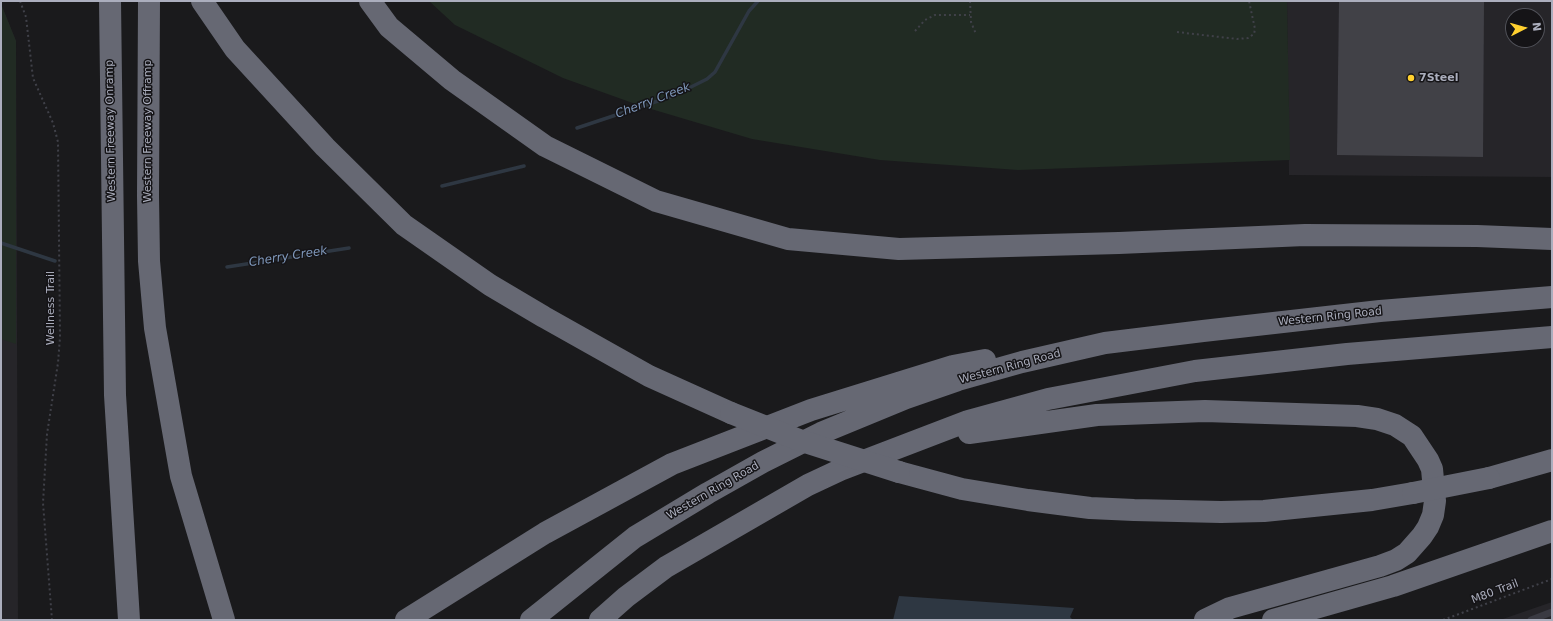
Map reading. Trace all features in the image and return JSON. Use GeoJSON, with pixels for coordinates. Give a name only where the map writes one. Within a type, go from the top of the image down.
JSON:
{"type":"FeatureCollection","features":[{"type":"Feature","properties":{"kind":"highway","name":"Western Freeway Onramp"},"geometry":{"type":"LineString","coordinates":[[110,1],[115,395],[129,620]]}},
{"type":"Feature","properties":{"kind":"highway","name":"Western Freeway Offramp"},"geometry":{"type":"LineString","coordinates":[[149,1],[147,132],[149,262],[155,328],[181,476],[224,620]]}},
{"type":"Feature","properties":{"kind":"highway"},"geometry":{"type":"LineString","coordinates":[[202,1],[235,49],[325,147],[404,225],[490,285],[544,318],[649,376],[731,413],[799,440],[899,472],[962,488],[1028,500],[1090,508],[1134,510],[1221,512],[1285,509],[1372,500],[1489,478],[1552,460]]}},
{"type":"Feature","properties":{"kind":"highway"},"geometry":{"type":"LineString","coordinates":[[370,1],[389,27],[452,80],[545,146],[656,201],[788,238],[899,249],[1119,243],[1305,235],[1477,236],[1552,239]]}},
{"type":"Feature","properties":{"kind":"highway","name":"Western Ring Road"},"geometry":{"type":"LineString","coordinates":[[531,620],[635,537],[756,466],[821,433],[906,398],[958,380],[1022,362],[1105,343],[1203,330],[1380,311],[1552,297]]}},
{"type":"Feature","properties":{"kind":"highway"},"geometry":{"type":"LineString","coordinates":[[600,620],[626,597],[666,567],[808,485],[840,470],[888,453],[968,421],[1048,398],[1196,371],[1288,360],[1552,337]]}},
{"type":"Feature","properties":{"kind":"highway"},"geometry":{"type":"LineString","coordinates":[[406,620],[545,533],[672,464],[811,410],[953,366],[1036,350],[1105,343]]}},
{"type":"Feature","properties":{"kind":"highway"},"geometry":{"type":"LineString","coordinates":[[888,453],[950,436],[1001,428],[1097,415],[1152,412],[1219,411],[1357,416],[1377,419],[1395,425],[1412,436],[1428,460],[1432,469],[1435,501],[1433,515],[1428,527],[1407,553],[1396,560],[1380,566],[1230,608],[1205,620]]}},
{"type":"Feature","properties":{"kind":"highway"},"geometry":{"type":"LineString","coordinates":[[1273,620],[1292,616],[1393,586],[1552,531]]}},
{"type":"Feature","properties":{"kind":"lane"},"geometry":{"type":"LineString","coordinates":[[1531,620],[1552,612]]}},
{"type":"Feature","properties":{"kind":"path","name":"Wellness Trail"},"geometry":{"type":"LineString","coordinates":[[20,1],[26,17],[33,78],[53,124],[58,142],[60,337],[58,363],[47,434],[43,498],[52,620]]}},
{"type":"Feature","properties":{"kind":"path"},"geometry":{"type":"LineString","coordinates":[[970,1],[970,15],[976,34]]}},
{"type":"Feature","properties":{"kind":"path"},"geometry":{"type":"LineString","coordinates":[[1177,32],[1237,39],[1248,38],[1254,34],[1255,29],[1249,1]]}},
{"type":"Feature","properties":{"kind":"path"},"geometry":{"type":"LineString","coordinates":[[915,31],[925,20],[935,15],[970,15]]}},
{"type":"Feature","properties":{"kind":"path","name":"M80 Trail"},"geometry":{"type":"LineString","coordinates":[[1443,620],[1552,579]]}},
{"type":"Feature","properties":{"kind":"shaded area"},"geometry":{"type":"Polygon","coordinates":[[[429,1],[1287,1],[1290,160],[1018,170],[880,160],[752,139],[641,106],[563,78],[455,25],[429,1]]]}},
{"type":"Feature","properties":{"kind":"shaded area"},"geometry":{"type":"Polygon","coordinates":[[[1287,1],[1552,1],[1552,177],[1289,175],[1287,1]]]}},
{"type":"Feature","properties":{"kind":"shaded area"},"geometry":{"type":"Polygon","coordinates":[[[1,4],[16,41],[18,620],[1,620],[1,4]]]}},
{"type":"Feature","properties":{"kind":"shaded area"},"geometry":{"type":"Polygon","coordinates":[[[1,4],[16,41],[16,344],[1,339],[1,4]]]}},
{"type":"Feature","properties":{"kind":"shaded area"},"geometry":{"type":"Polygon","coordinates":[[[1552,602],[1552,620],[1500,620],[1552,602]]]}},
{"type":"Feature","properties":{"kind":"water"},"geometry":{"type":"Polygon","coordinates":[[[899,596],[1074,608],[1070,617],[1073,620],[893,620],[899,596]]]}},
{"type":"Feature","properties":{"kind":"building","name":"7Steel"},"geometry":{"type":"Polygon","coordinates":[[[1339,1],[1484,1],[1483,157],[1337,155],[1339,1]]]}},
{"type":"Feature","properties":{"kind":"waterway","name":"Cherry Creek"},"geometry":{"type":"LineString","coordinates":[[577,128],[673,96],[707,79],[715,72],[749,11],[758,1]]}},
{"type":"Feature","properties":{"kind":"waterway","name":"Cherry Creek"},"geometry":{"type":"LineString","coordinates":[[442,186],[524,166]]}},
{"type":"Feature","properties":{"kind":"waterway","name":"Cherry Creek"},"geometry":{"type":"LineString","coordinates":[[1,243],[55,261]]}},
{"type":"Feature","properties":{"kind":"waterway","name":"Cherry Creek"},"geometry":{"type":"LineString","coordinates":[[227,267],[349,248]]}},
{"type":"Feature","properties":{"kind":"place","name":"7Steel"},"geometry":{"type":"Point","coordinates":[1411,78]}}]}
